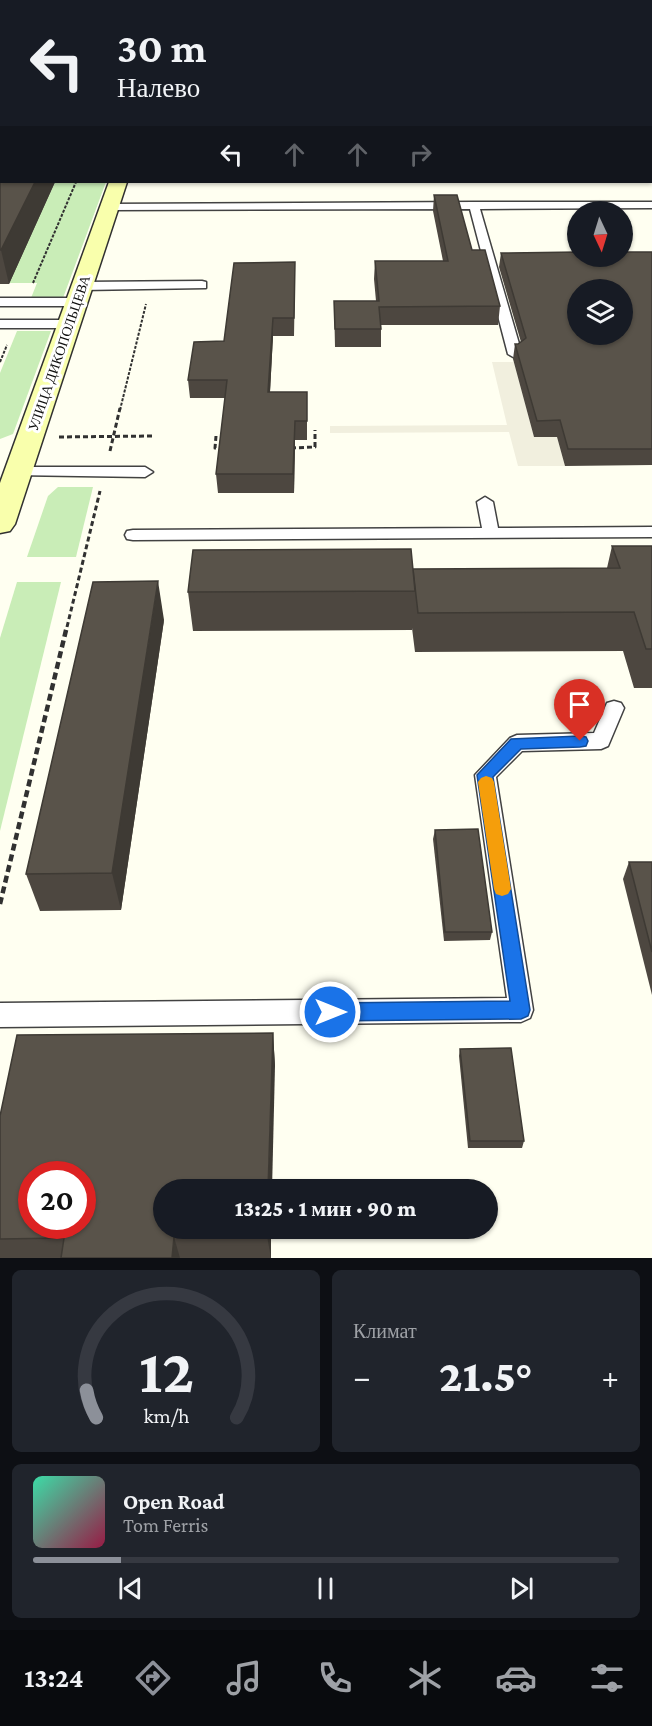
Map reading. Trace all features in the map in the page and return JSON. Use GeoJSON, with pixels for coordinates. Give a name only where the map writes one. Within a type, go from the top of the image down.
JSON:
{"type":"FeatureCollection","features":[{"type":"Feature","properties":{"kind":"street","name":"УЛИЦА ДИКОПОЛЬЦЕВА"},"geometry":{"type":"LineString","coordinates":[[0,524],[9,472],[69,324],[118,183]]}},
{"type":"Feature","properties":{"kind":"lane"},"geometry":{"type":"LineString","coordinates":[[110,207],[652,205]]}},
{"type":"Feature","properties":{"kind":"lane"},"geometry":{"type":"LineString","coordinates":[[474,206],[515,354]]}},
{"type":"Feature","properties":{"kind":"lane"},"geometry":{"type":"LineString","coordinates":[[0,302],[26,302],[150,286],[202,285]]}},
{"type":"Feature","properties":{"kind":"lane"},"geometry":{"type":"LineString","coordinates":[[0,324],[69,324]]}},
{"type":"Feature","properties":{"kind":"lane"},"geometry":{"type":"LineString","coordinates":[[9,472],[145,472]]}},
{"type":"Feature","properties":{"kind":"lane"},"geometry":{"type":"LineString","coordinates":[[485,501],[491,532]]}},
{"type":"Feature","properties":{"kind":"lane"},"geometry":{"type":"LineString","coordinates":[[133,535],[652,531]]}},
{"type":"Feature","properties":{"kind":"lane"},"geometry":{"type":"LineString","coordinates":[[0,1015],[521,1010],[485,775],[517,743],[601,741],[614,708]]}},
{"type":"Feature","properties":{"kind":"path"},"geometry":{"type":"LineString","coordinates":[[26,302],[76,183]]}},
{"type":"Feature","properties":{"kind":"path"},"geometry":{"type":"LineString","coordinates":[[109,458],[150,286]]}},
{"type":"Feature","properties":{"kind":"path"},"geometry":{"type":"LineString","coordinates":[[0,362],[16,324]]}},
{"type":"Feature","properties":{"kind":"path"},"geometry":{"type":"LineString","coordinates":[[282,448],[315,447],[315,430]]}},
{"type":"Feature","properties":{"kind":"path"},"geometry":{"type":"LineString","coordinates":[[58,437],[152,436]]}},
{"type":"Feature","properties":{"kind":"path"},"geometry":{"type":"LineString","coordinates":[[216,436],[215,448],[226,448]]}},
{"type":"Feature","properties":{"kind":"path"},"geometry":{"type":"LineString","coordinates":[[0,904],[102,483]]}},
{"type":"Feature","properties":{"kind":"green space"},"geometry":{"type":"Polygon","coordinates":[[[55,183],[106,183],[63,298],[31,298],[37,283],[9,283],[55,183]]]}},
{"type":"Feature","properties":{"kind":"green space"},"geometry":{"type":"Polygon","coordinates":[[[17,331],[51,331],[13,434],[0,439],[0,373],[17,331]]]}},
{"type":"Feature","properties":{"kind":"green space"},"geometry":{"type":"Polygon","coordinates":[[[58,487],[93,487],[76,557],[27,557],[48,496],[58,487]]]}},
{"type":"Feature","properties":{"kind":"green space"},"geometry":{"type":"Polygon","coordinates":[[[17,582],[61,582],[0,831],[0,638],[17,582]]]}},
{"type":"Feature","properties":{"kind":"shaded area"},"geometry":{"type":"Polygon","coordinates":[[[492,362],[514,362],[534,437],[557,437],[565,466],[518,466],[509,432],[330,433],[330,426],[507,425],[492,362]]]}},
{"type":"Feature","properties":{"kind":"building"},"geometry":{"type":"Polygon","coordinates":[[[0,183],[34,183],[1,250],[0,183]]]}},
{"type":"Feature","properties":{"kind":"building"},"geometry":{"type":"Polygon","coordinates":[[[434,195],[457,195],[472,250],[485,250],[500,306],[379,307],[381,329],[335,329],[334,301],[379,301],[375,261],[448,261],[434,195]]]}},
{"type":"Feature","properties":{"kind":"building"},"geometry":{"type":"Polygon","coordinates":[[[567,252],[567,267],[633,267],[633,252],[652,252],[652,449],[568,449],[560,420],[537,421],[515,344],[526,338],[501,253],[567,252]]]}},
{"type":"Feature","properties":{"kind":"building"},"geometry":{"type":"Polygon","coordinates":[[[295,262],[294,318],[273,318],[268,392],[307,392],[307,421],[295,421],[293,474],[216,474],[227,380],[188,380],[194,342],[224,341],[234,263],[295,262]]]}},
{"type":"Feature","properties":{"kind":"building"},"geometry":{"type":"Polygon","coordinates":[[[612,546],[652,546],[652,649],[646,649],[634,612],[418,613],[413,569],[620,568],[612,546]]]}},
{"type":"Feature","properties":{"kind":"building"},"geometry":{"type":"Polygon","coordinates":[[[411,549],[415,591],[188,592],[193,550],[411,549]]]}},
{"type":"Feature","properties":{"kind":"building"},"geometry":{"type":"Polygon","coordinates":[[[158,581],[112,873],[26,874],[93,582],[158,581]]]}},
{"type":"Feature","properties":{"kind":"building"},"geometry":{"type":"Polygon","coordinates":[[[478,829],[492,932],[445,932],[435,830],[478,829]]]}},
{"type":"Feature","properties":{"kind":"building"},"geometry":{"type":"Polygon","coordinates":[[[629,862],[652,862],[652,952],[629,862]]]}},
{"type":"Feature","properties":{"kind":"building"},"geometry":{"type":"Polygon","coordinates":[[[273,1033],[268,1179],[153,1179],[153,1239],[174,1239],[172,1258],[61,1258],[64,1239],[96,1239],[96,1161],[18,1161],[18,1239],[0,1239],[0,1116],[17,1035],[273,1033]]]}},
{"type":"Feature","properties":{"kind":"building"},"geometry":{"type":"Polygon","coordinates":[[[511,1048],[524,1141],[470,1141],[460,1049],[511,1048]]]}},
{"type":"Feature","properties":{"kind":"slow traffic"},"geometry":{"type":"LineString","coordinates":[[486,782],[502,889]]}},
{"type":"Feature","properties":{"kind":"route"},"geometry":{"type":"LineString","coordinates":[[330,1012],[521,1010],[485,775],[517,743],[580,741]]}}]}
